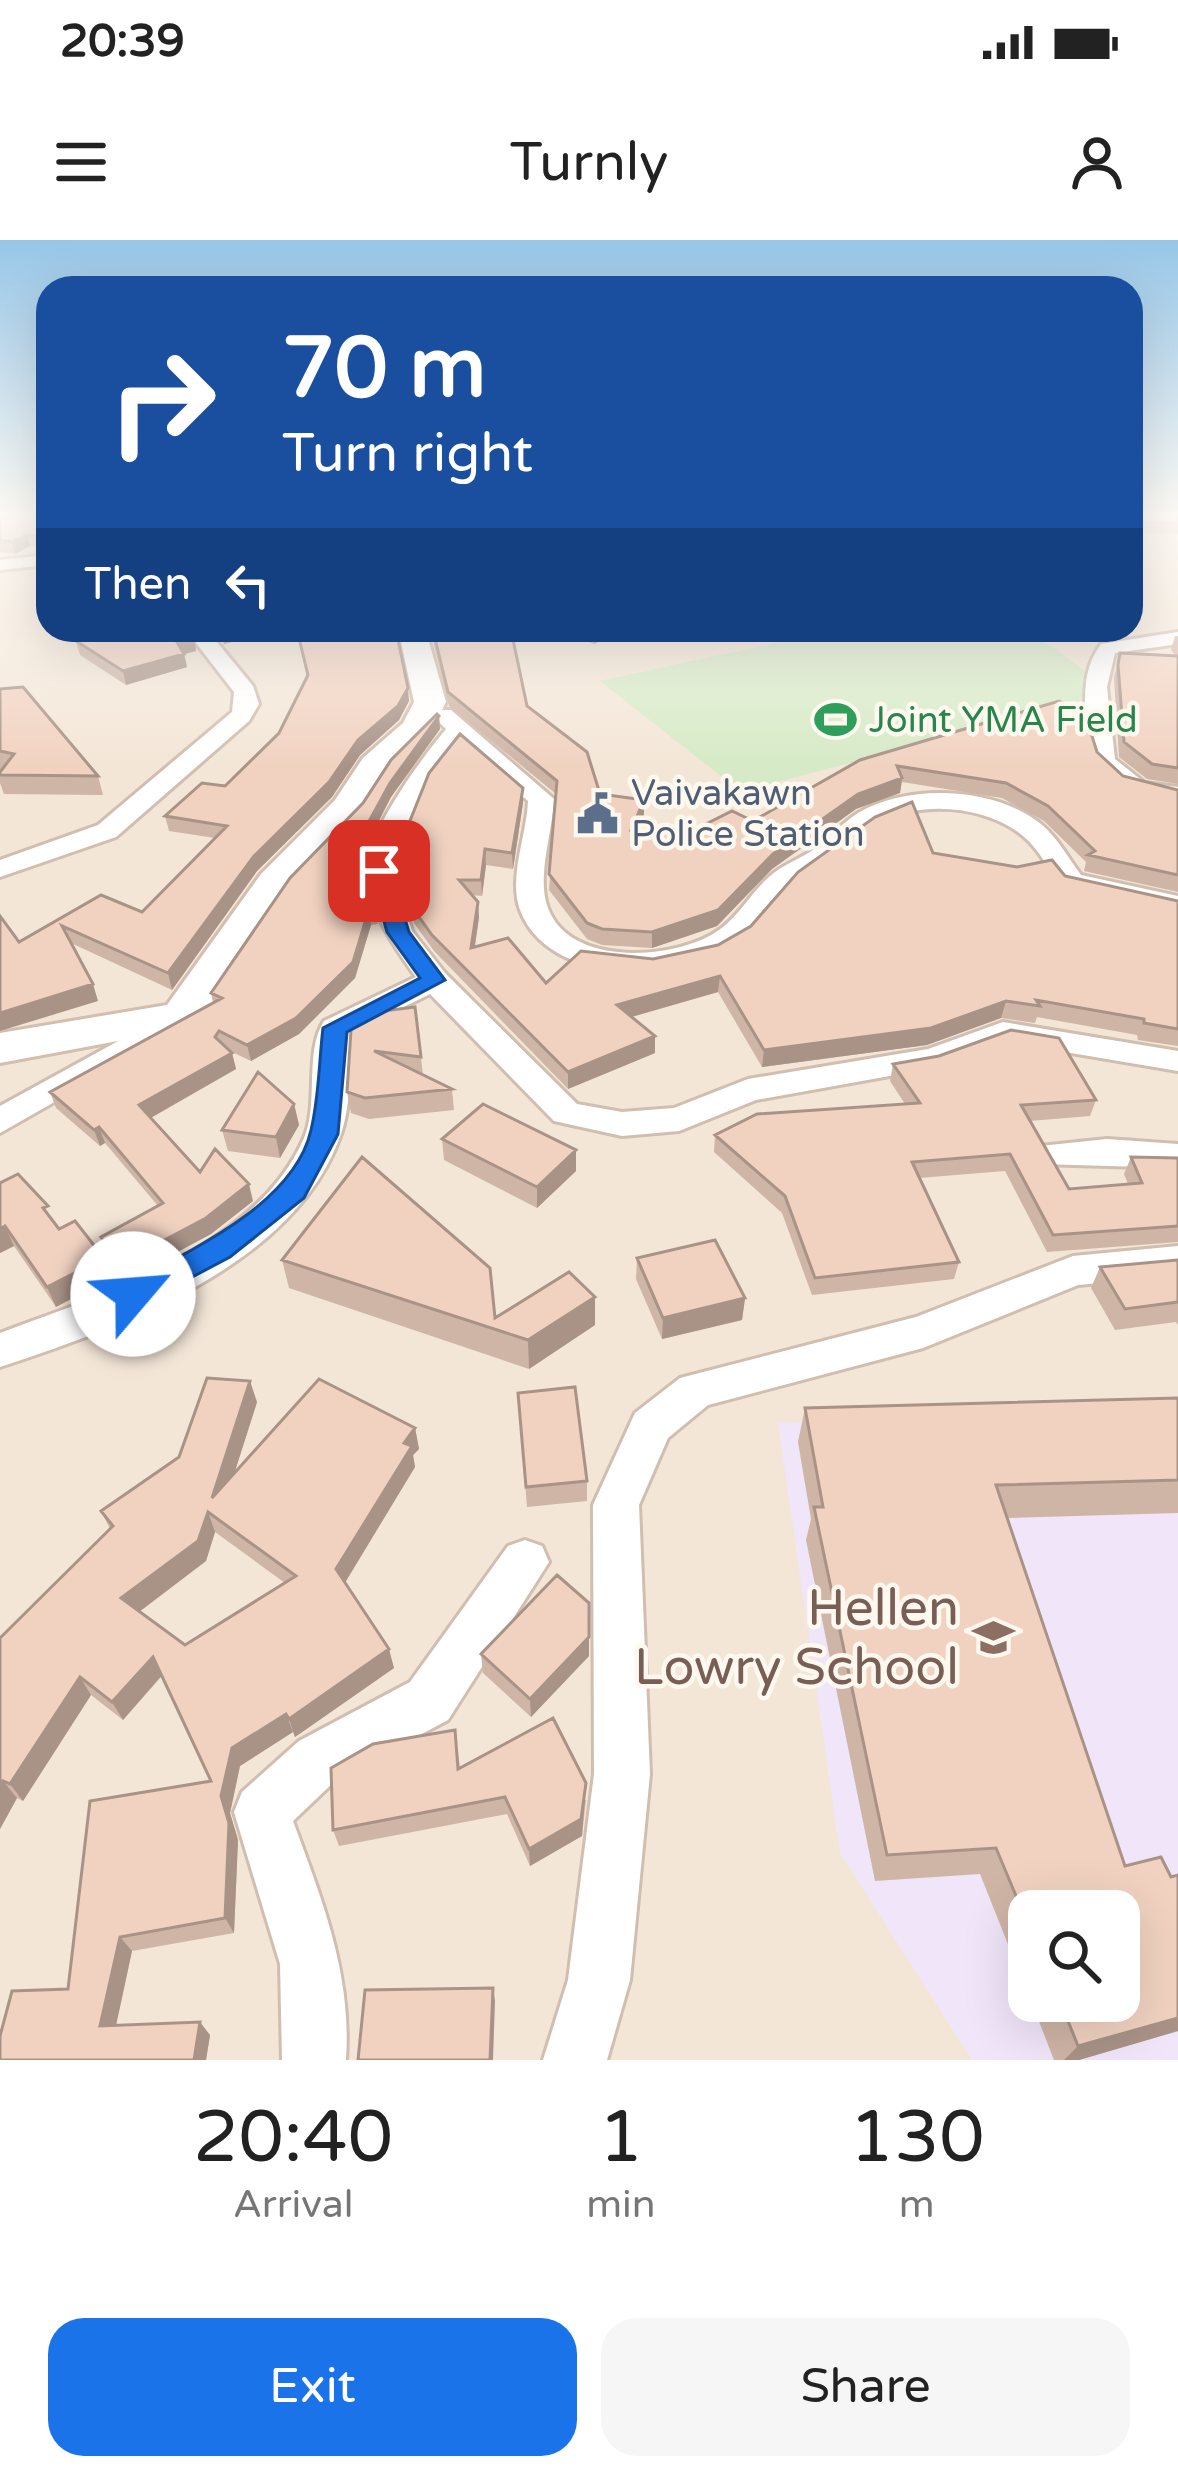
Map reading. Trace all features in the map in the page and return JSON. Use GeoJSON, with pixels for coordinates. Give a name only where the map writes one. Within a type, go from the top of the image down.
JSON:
{"type":"FeatureCollection","features":[{"type":"Feature","properties":{"kind":"street"},"geometry":{"type":"LineString","coordinates":[[1178,638],[1108,648],[1096,663],[1095,742],[1104,767],[1118,781],[1178,795]]}},
{"type":"Feature","properties":{"kind":"street"},"geometry":{"type":"LineString","coordinates":[[0,869],[107,831],[241,716],[248,704],[245,691],[206,642]]}},
{"type":"Feature","properties":{"kind":"street"},"geometry":{"type":"LineString","coordinates":[[413,642],[444,716],[541,799],[540,850],[530,879],[533,907],[543,930],[586,953],[659,959],[724,941],[786,876],[825,854],[876,813],[916,804],[976,808],[1018,820],[1033,830],[1071,881],[1178,905]]}},
{"type":"Feature","properties":{"kind":"street"},"geometry":{"type":"LineString","coordinates":[[444,716],[379,871],[398,932],[434,980],[566,1113],[622,1124],[679,1119],[769,1085],[934,1058],[1004,1032],[1178,1061]]}},
{"type":"Feature","properties":{"kind":"street"},"geometry":{"type":"LineString","coordinates":[[0,1120],[182,1016],[275,882],[349,807],[375,765],[417,728],[444,716]]}},
{"type":"Feature","properties":{"kind":"street"},"geometry":{"type":"LineString","coordinates":[[0,1350],[162,1280],[264,1219],[294,1191],[324,1134],[335,1028],[434,980]]}},
{"type":"Feature","properties":{"kind":"street"},"geometry":{"type":"LineString","coordinates":[[0,1048],[182,1016]]}},
{"type":"Feature","properties":{"kind":"street"},"geometry":{"type":"LineString","coordinates":[[1053,1155],[1107,1151],[1178,1156]]}},
{"type":"Feature","properties":{"kind":"street"},"geometry":{"type":"LineString","coordinates":[[575,2060],[599,1979],[622,1774],[616,1505],[650,1426],[695,1391],[923,1332],[1073,1270],[1178,1261]]}},
{"type":"Feature","properties":{"kind":"street"},"geometry":{"type":"LineString","coordinates":[[314,2060],[317,1998],[308,1947],[262,1812],[318,1760],[429,1701],[525,1562]]}},
{"type":"Feature","properties":{"kind":"shaded area"},"geometry":{"type":"Polygon","coordinates":[[[0,598],[36,598],[36,642],[1143,642],[1143,598],[1178,598],[1178,2060],[0,2060],[0,598]]]}},
{"type":"Feature","properties":{"kind":"shaded area","name":"Hellen Lowry School"},"geometry":{"type":"Polygon","coordinates":[[[1178,1404],[1178,2060],[972,2060],[840,1853],[778,1423],[1178,1404]]]}},
{"type":"Feature","properties":{"kind":"green space","name":"Joint YMA Field"},"geometry":{"type":"Polygon","coordinates":[[[780,642],[1042,642],[1090,675],[1083,700],[741,792],[600,681],[780,642]]]}},
{"type":"Feature","properties":{"kind":"building"},"geometry":{"type":"Polygon","coordinates":[[[78,642],[177,642],[184,654],[123,671],[78,642]]]}},
{"type":"Feature","properties":{"kind":"building"},"geometry":{"type":"Polygon","coordinates":[[[300,642],[398,642],[408,688],[398,706],[358,740],[329,782],[254,856],[168,973],[62,926],[93,984],[0,1013],[0,916],[19,942],[101,895],[142,912],[227,826],[165,816],[202,783],[225,786],[279,733],[308,675],[300,642]]]}},
{"type":"Feature","properties":{"kind":"building"},"geometry":{"type":"Polygon","coordinates":[[[436,642],[514,642],[527,706],[587,752],[600,794],[644,800],[631,830],[688,833],[732,811],[753,821],[860,760],[1059,701],[1085,714],[1097,752],[1123,776],[1178,790],[1178,875],[1088,855],[1095,851],[1048,806],[1006,783],[897,766],[902,778],[858,794],[773,854],[718,910],[652,932],[602,929],[587,923],[549,874],[557,781],[448,692],[436,642]]]}},
{"type":"Feature","properties":{"kind":"building"},"geometry":{"type":"Polygon","coordinates":[[[1120,653],[1178,656],[1178,768],[1152,764],[1124,742],[1120,653]]]}},
{"type":"Feature","properties":{"kind":"building"},"geometry":{"type":"Polygon","coordinates":[[[23,687],[98,776],[0,775],[14,754],[0,751],[0,689],[23,687]]]}},
{"type":"Feature","properties":{"kind":"building"},"geometry":{"type":"Polygon","coordinates":[[[437,714],[367,825],[360,862],[376,909],[369,909],[353,962],[296,1018],[247,1045],[219,1031],[215,1037],[232,1053],[139,1105],[200,1172],[215,1149],[249,1184],[206,1218],[121,1263],[101,1237],[163,1203],[99,1127],[94,1130],[50,1092],[222,998],[211,993],[290,878],[363,803],[391,760],[437,714]]]}},
{"type":"Feature","properties":{"kind":"building"},"geometry":{"type":"Polygon","coordinates":[[[460,734],[523,788],[512,853],[485,849],[481,880],[459,880],[478,902],[471,948],[508,938],[546,983],[581,951],[653,959],[718,945],[751,926],[798,872],[875,817],[912,802],[933,853],[1017,867],[1052,860],[1065,876],[1178,901],[1178,1029],[1036,1000],[1040,1006],[1006,1001],[931,1028],[764,1050],[720,976],[617,1005],[655,1036],[568,1072],[432,935],[412,907],[396,856],[429,773],[460,734]]]}},
{"type":"Feature","properties":{"kind":"building"},"geometry":{"type":"Polygon","coordinates":[[[415,1007],[421,1057],[374,1051],[452,1089],[365,1098],[347,1092],[352,1015],[415,1007]]]}},
{"type":"Feature","properties":{"kind":"building"},"geometry":{"type":"Polygon","coordinates":[[[1011,1030],[1059,1038],[1096,1100],[1021,1105],[1069,1189],[1142,1183],[1131,1157],[1178,1158],[1178,1226],[1053,1235],[1010,1154],[912,1162],[959,1262],[815,1278],[785,1196],[715,1135],[757,1114],[920,1103],[893,1064],[939,1056],[1011,1030]]]}},
{"type":"Feature","properties":{"kind":"building"},"geometry":{"type":"Polygon","coordinates":[[[258,1072],[294,1104],[276,1137],[222,1130],[258,1072]]]}},
{"type":"Feature","properties":{"kind":"building"},"geometry":{"type":"Polygon","coordinates":[[[483,1104],[576,1150],[537,1187],[442,1139],[483,1104]]]}},
{"type":"Feature","properties":{"kind":"building"},"geometry":{"type":"Polygon","coordinates":[[[362,1157],[490,1268],[495,1318],[569,1272],[595,1297],[528,1340],[282,1260],[362,1157]]]}},
{"type":"Feature","properties":{"kind":"building"},"geometry":{"type":"Polygon","coordinates":[[[18,1174],[48,1206],[43,1208],[59,1229],[75,1221],[104,1258],[47,1287],[5,1226],[0,1229],[0,1183],[18,1174]]]}},
{"type":"Feature","properties":{"kind":"building"},"geometry":{"type":"Polygon","coordinates":[[[715,1240],[745,1298],[663,1318],[637,1258],[715,1240]]]}},
{"type":"Feature","properties":{"kind":"building"},"geometry":{"type":"Polygon","coordinates":[[[1178,1260],[1178,1302],[1125,1309],[1100,1267],[1178,1260]]]}},
{"type":"Feature","properties":{"kind":"building"},"geometry":{"type":"Polygon","coordinates":[[[207,1378],[250,1381],[212,1498],[319,1379],[415,1428],[404,1443],[412,1446],[336,1569],[389,1649],[289,1719],[286,1714],[232,1748],[221,1796],[229,1823],[225,1918],[120,1937],[100,2026],[200,2022],[194,2060],[0,2060],[0,2036],[12,1991],[68,1989],[90,1801],[211,1781],[153,1657],[112,1702],[80,1677],[10,1784],[3,1781],[0,1786],[0,1638],[113,1526],[101,1511],[179,1457],[207,1378]],[[208,1512],[198,1541],[121,1598],[185,1645],[296,1576],[208,1512]]]}},
{"type":"Feature","properties":{"kind":"building"},"geometry":{"type":"Polygon","coordinates":[[[575,1387],[587,1481],[526,1487],[518,1393],[575,1387]]]}},
{"type":"Feature","properties":{"kind":"building"},"geometry":{"type":"Polygon","coordinates":[[[1178,1398],[1178,1480],[996,1485],[1125,1866],[1161,1857],[1171,1877],[1178,1875],[1178,2018],[1078,2046],[1068,2022],[1140,2022],[1140,1890],[1014,1890],[996,1848],[887,1855],[814,1507],[823,1507],[805,1408],[1178,1398]]]}},
{"type":"Feature","properties":{"kind":"building"},"geometry":{"type":"Polygon","coordinates":[[[557,1575],[589,1603],[589,1637],[530,1699],[481,1654],[557,1575]]]}},
{"type":"Feature","properties":{"kind":"building"},"geometry":{"type":"Polygon","coordinates":[[[553,1718],[586,1783],[581,1819],[529,1849],[505,1797],[333,1830],[331,1768],[373,1744],[455,1730],[458,1769],[553,1718]]]}},
{"type":"Feature","properties":{"kind":"building"},"geometry":{"type":"Polygon","coordinates":[[[493,1988],[490,2060],[358,2060],[365,1990],[493,1988]]]}},
{"type":"Feature","properties":{"kind":"place","name":"Joint YMA Field"},"geometry":{"type":"Point","coordinates":[835,720]}},
{"type":"Feature","properties":{"kind":"place","name":"Vaivakawn Police Station"},"geometry":{"type":"Point","coordinates":[597,814]}},
{"type":"Feature","properties":{"kind":"place","name":"Hellen Lowry School"},"geometry":{"type":"Point","coordinates":[993,1638]}},
{"type":"Feature","properties":{"kind":"route"},"geometry":{"type":"LineString","coordinates":[[133,1294],[220,1249],[294,1191],[324,1134],[335,1028],[408,988],[434,980],[398,932],[379,871]]}}]}
